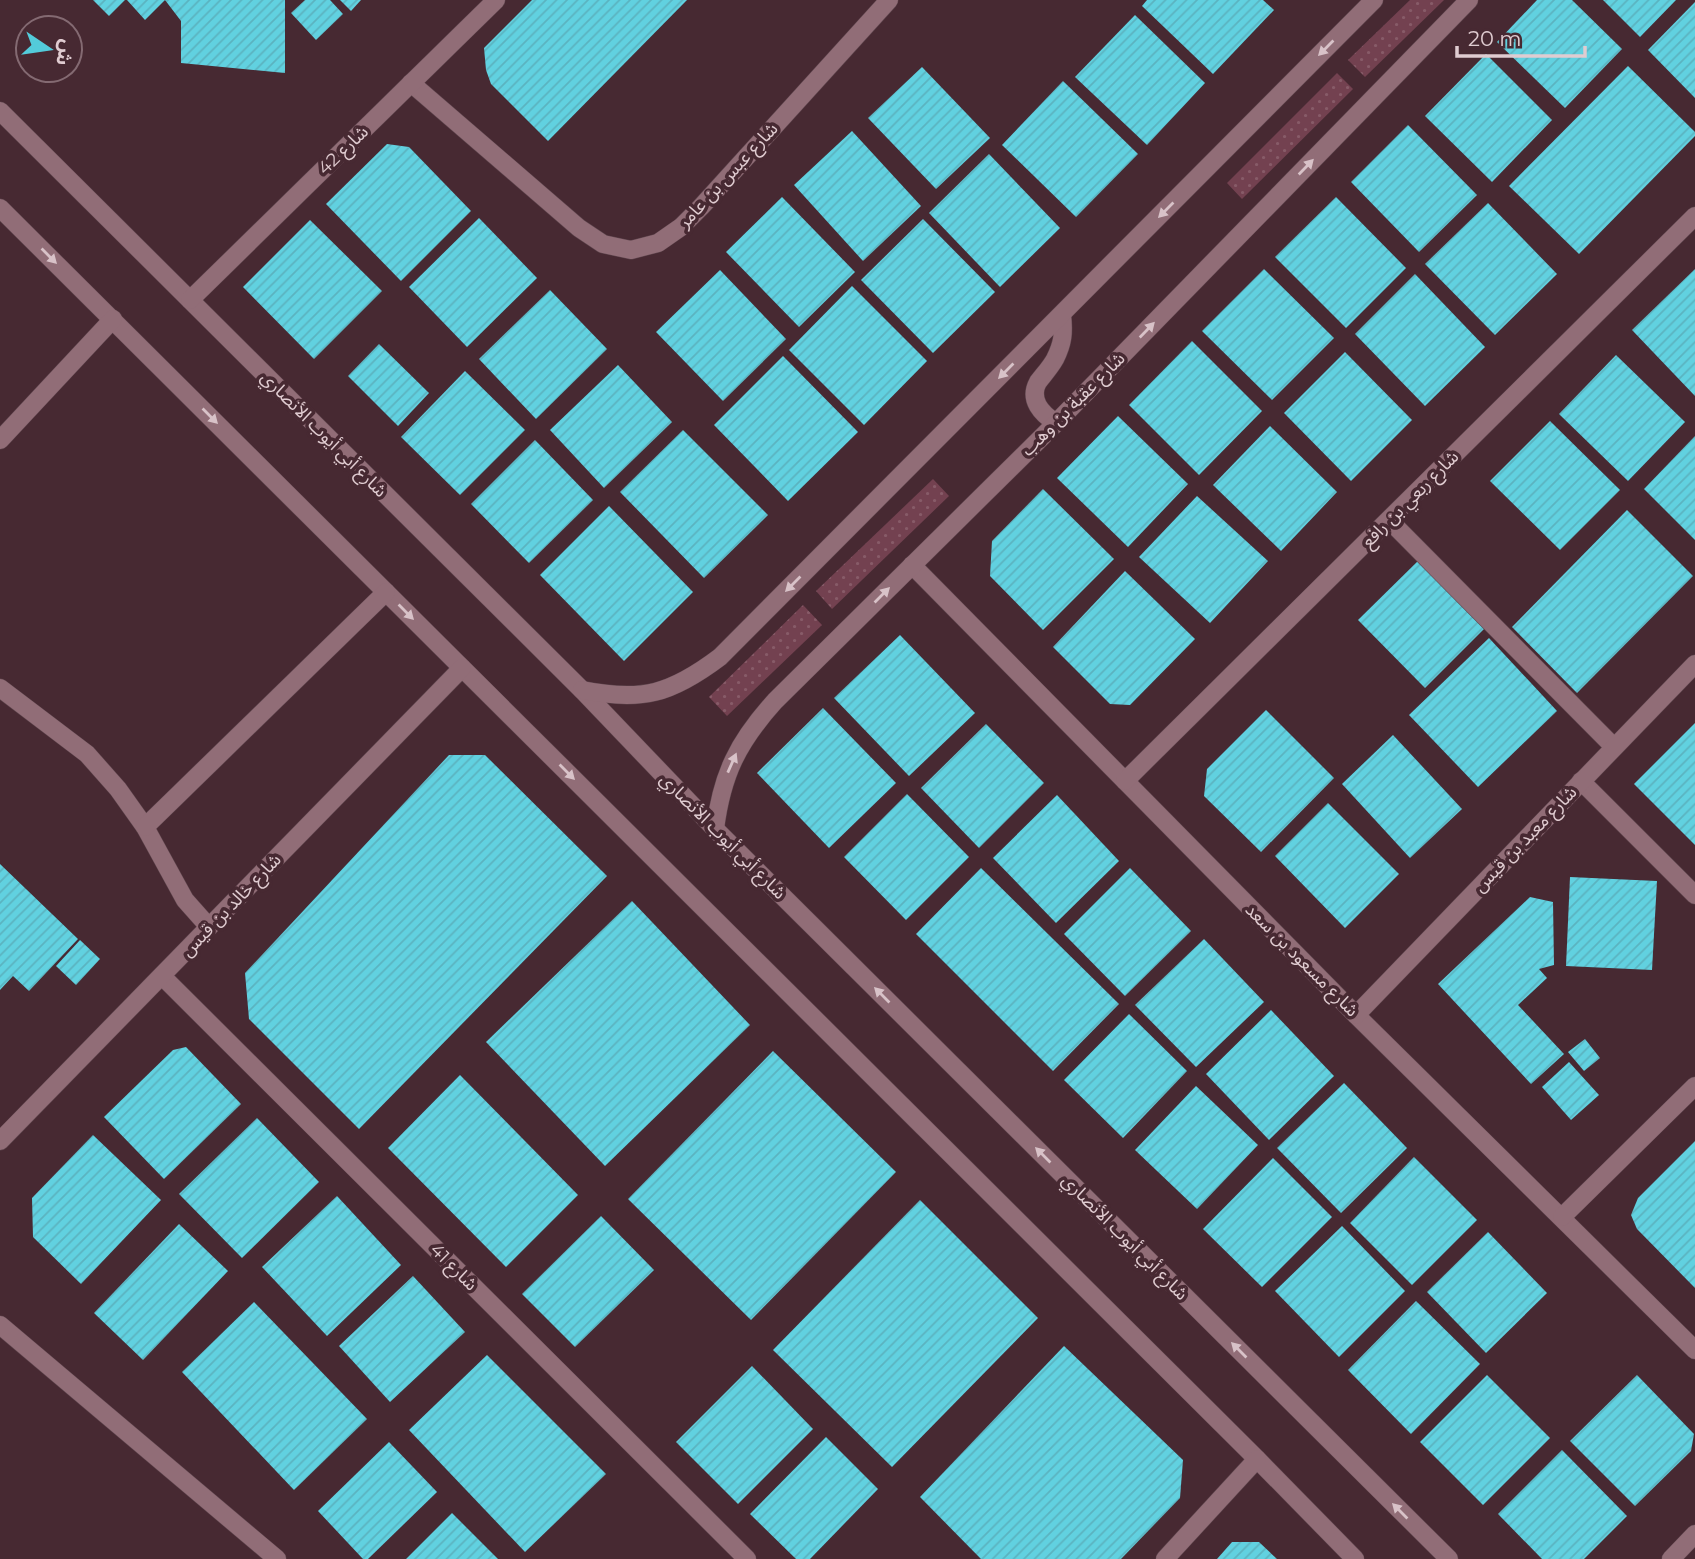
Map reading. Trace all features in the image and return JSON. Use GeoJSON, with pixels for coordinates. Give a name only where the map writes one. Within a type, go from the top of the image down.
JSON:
{"type":"FeatureCollection","features":[{"type":"Feature","properties":{"kind":"street","name":"شارع 42"},"geometry":{"type":"LineString","coordinates":[[190,300],[496,0]]}},
{"type":"Feature","properties":{"kind":"street","name":"شارع عبس بن عامر"},"geometry":{"type":"LineString","coordinates":[[411,83],[579,228],[603,244],[631,250],[658,243],[681,227],[889,0]]}},
{"type":"Feature","properties":{"kind":"street"},"geometry":{"type":"LineString","coordinates":[[582,690],[611,696],[640,695],[670,688],[696,675],[720,657],[1374,0]]}},
{"type":"Feature","properties":{"kind":"street","name":"شارع عقبة بن وهب"},"geometry":{"type":"LineString","coordinates":[[715,829],[719,800],[740,746],[756,722],[775,701],[1056,423],[1469,0]]}},
{"type":"Feature","properties":{"kind":"street","name":"شارع أبي أيوب الأنصاري"},"geometry":{"type":"LineString","coordinates":[[0,111],[582,690],[715,829],[1449,1559]]}},
{"type":"Feature","properties":{"kind":"street"},"geometry":{"type":"LineString","coordinates":[[0,208],[1355,1559]]}},
{"type":"Feature","properties":{"kind":"street","name":"شارع ربعي بن رافع"},"geometry":{"type":"LineString","coordinates":[[1125,781],[1695,216]]}},
{"type":"Feature","properties":{"kind":"street"},"geometry":{"type":"LineString","coordinates":[[1056,423],[1038,408],[1035,390],[1061,345],[1064,332],[1062,315]]}},
{"type":"Feature","properties":{"kind":"street"},"geometry":{"type":"LineString","coordinates":[[0,440],[113,319]]}},
{"type":"Feature","properties":{"kind":"street"},"geometry":{"type":"LineString","coordinates":[[1389,520],[1614,747]]}},
{"type":"Feature","properties":{"kind":"street","name":"شارع مسعود بن سعد"},"geometry":{"type":"LineString","coordinates":[[912,565],[1356,1015],[1695,1350]]}},
{"type":"Feature","properties":{"kind":"street"},"geometry":{"type":"LineString","coordinates":[[145,827],[386,592]]}},
{"type":"Feature","properties":{"kind":"street","name":"شارع معبد بن قيس"},"geometry":{"type":"LineString","coordinates":[[1356,1015],[1695,664]]}},
{"type":"Feature","properties":{"kind":"street","name":"شارع خالد بن قيس"},"geometry":{"type":"LineString","coordinates":[[0,1141],[462,668]]}},
{"type":"Feature","properties":{"kind":"street"},"geometry":{"type":"LineString","coordinates":[[0,688],[87,754],[118,789],[145,827],[185,900],[209,927]]}},
{"type":"Feature","properties":{"kind":"street"},"geometry":{"type":"LineString","coordinates":[[1581,781],[1695,895]]}},
{"type":"Feature","properties":{"kind":"street","name":"شارع 41"},"geometry":{"type":"LineString","coordinates":[[162,976],[747,1559]]}},
{"type":"Feature","properties":{"kind":"street"},"geometry":{"type":"LineString","coordinates":[[1562,1217],[1695,1086]]}},
{"type":"Feature","properties":{"kind":"street"},"geometry":{"type":"LineString","coordinates":[[0,1325],[277,1559]]}},
{"type":"Feature","properties":{"kind":"street"},"geometry":{"type":"LineString","coordinates":[[1165,1559],[1257,1459]]}},
{"type":"Feature","properties":{"kind":"street"},"geometry":{"type":"LineString","coordinates":[[1671,1559],[1695,1534]]}},
{"type":"Feature","properties":{"kind":"shaded area"},"geometry":{"type":"Polygon","coordinates":[[[1410,0],[1444,0],[1365,77],[1348,60],[1410,0]]]}},
{"type":"Feature","properties":{"kind":"shaded area"},"geometry":{"type":"Polygon","coordinates":[[[1337,73],[1353,89],[1242,199],[1227,183],[1337,73]]]}},
{"type":"Feature","properties":{"kind":"shaded area"},"geometry":{"type":"Polygon","coordinates":[[[933,479],[949,496],[832,609],[816,591],[933,479]]]}},
{"type":"Feature","properties":{"kind":"shaded area"},"geometry":{"type":"Polygon","coordinates":[[[803,605],[822,625],[727,716],[709,697],[803,605]]]}},
{"type":"Feature","properties":{"kind":"building"},"geometry":{"type":"Polygon","coordinates":[[[93,0],[125,0],[109,16],[93,0]]]}},
{"type":"Feature","properties":{"kind":"building"},"geometry":{"type":"Polygon","coordinates":[[[127,0],[165,0],[145,20],[127,0]]]}},
{"type":"Feature","properties":{"kind":"building"},"geometry":{"type":"Polygon","coordinates":[[[165,0],[285,0],[285,73],[181,63],[181,21],[165,0]]]}},
{"type":"Feature","properties":{"kind":"building"},"geometry":{"type":"Polygon","coordinates":[[[305,0],[330,0],[343,14],[316,40],[291,13],[305,0]]]}},
{"type":"Feature","properties":{"kind":"building"},"geometry":{"type":"Polygon","coordinates":[[[340,0],[361,0],[351,11],[340,0]]]}},
{"type":"Feature","properties":{"kind":"building"},"geometry":{"type":"Polygon","coordinates":[[[532,0],[687,0],[548,141],[491,84],[486,70],[484,48],[532,0]]]}},
{"type":"Feature","properties":{"kind":"building"},"geometry":{"type":"Polygon","coordinates":[[[1147,0],[1263,0],[1274,10],[1213,74],[1142,6],[1147,0]]]}},
{"type":"Feature","properties":{"kind":"building"},"geometry":{"type":"Polygon","coordinates":[[[1537,0],[1572,0],[1622,49],[1565,108],[1497,42],[1537,0]]]}},
{"type":"Feature","properties":{"kind":"building"},"geometry":{"type":"Polygon","coordinates":[[[1603,0],[1676,0],[1640,37],[1603,0]]]}},
{"type":"Feature","properties":{"kind":"building"},"geometry":{"type":"Polygon","coordinates":[[[1695,2],[1695,98],[1648,50],[1695,2]]]}},
{"type":"Feature","properties":{"kind":"building"},"geometry":{"type":"Polygon","coordinates":[[[1135,15],[1205,83],[1147,145],[1075,77],[1135,15]]]}},
{"type":"Feature","properties":{"kind":"building"},"geometry":{"type":"Polygon","coordinates":[[[1486,54],[1552,120],[1492,182],[1425,116],[1486,54]]]}},
{"type":"Feature","properties":{"kind":"building"},"geometry":{"type":"Polygon","coordinates":[[[1628,66],[1695,132],[1695,136],[1579,254],[1509,186],[1628,66]]]}},
{"type":"Feature","properties":{"kind":"building"},"geometry":{"type":"Polygon","coordinates":[[[922,67],[990,138],[936,189],[868,118],[922,67]]]}},
{"type":"Feature","properties":{"kind":"building"},"geometry":{"type":"Polygon","coordinates":[[[1063,81],[1138,154],[1076,217],[1002,145],[1063,81]]]}},
{"type":"Feature","properties":{"kind":"building"},"geometry":{"type":"Polygon","coordinates":[[[1408,125],[1477,195],[1419,252],[1351,182],[1408,125]]]}},
{"type":"Feature","properties":{"kind":"building"},"geometry":{"type":"Polygon","coordinates":[[[852,131],[921,206],[863,261],[794,185],[852,131]]]}},
{"type":"Feature","properties":{"kind":"building"},"geometry":{"type":"Polygon","coordinates":[[[387,144],[409,147],[471,211],[401,281],[326,204],[387,144]]]}},
{"type":"Feature","properties":{"kind":"building"},"geometry":{"type":"Polygon","coordinates":[[[989,154],[1060,228],[1000,287],[929,213],[989,154]]]}},
{"type":"Feature","properties":{"kind":"building"},"geometry":{"type":"Polygon","coordinates":[[[782,197],[855,272],[799,327],[726,252],[782,197]]]}},
{"type":"Feature","properties":{"kind":"building"},"geometry":{"type":"Polygon","coordinates":[[[1336,197],[1406,268],[1346,328],[1275,257],[1336,197]]]}},
{"type":"Feature","properties":{"kind":"building"},"geometry":{"type":"Polygon","coordinates":[[[1488,203],[1557,274],[1495,335],[1425,264],[1488,203]]]}},
{"type":"Feature","properties":{"kind":"building"},"geometry":{"type":"Polygon","coordinates":[[[479,218],[537,278],[467,347],[409,287],[479,218]]]}},
{"type":"Feature","properties":{"kind":"building"},"geometry":{"type":"Polygon","coordinates":[[[923,219],[995,292],[933,353],[861,280],[923,219]]]}},
{"type":"Feature","properties":{"kind":"building"},"geometry":{"type":"Polygon","coordinates":[[[310,220],[382,291],[314,359],[243,287],[310,220]]]}},
{"type":"Feature","properties":{"kind":"building"},"geometry":{"type":"Polygon","coordinates":[[[1264,269],[1334,338],[1272,400],[1202,331],[1264,269]]]}},
{"type":"Feature","properties":{"kind":"building"},"geometry":{"type":"Polygon","coordinates":[[[1695,269],[1695,396],[1632,330],[1695,269]]]}},
{"type":"Feature","properties":{"kind":"building"},"geometry":{"type":"Polygon","coordinates":[[[720,270],[786,339],[723,401],[656,332],[720,270]]]}},
{"type":"Feature","properties":{"kind":"building"},"geometry":{"type":"Polygon","coordinates":[[[1415,274],[1485,347],[1425,406],[1355,334],[1415,274]]]}},
{"type":"Feature","properties":{"kind":"building"},"geometry":{"type":"Polygon","coordinates":[[[852,286],[927,361],[864,425],[789,350],[852,286]]]}},
{"type":"Feature","properties":{"kind":"building"},"geometry":{"type":"Polygon","coordinates":[[[550,290],[607,349],[536,419],[479,359],[550,290]]]}},
{"type":"Feature","properties":{"kind":"building"},"geometry":{"type":"Polygon","coordinates":[[[1192,341],[1262,411],[1199,475],[1129,405],[1192,341]]]}},
{"type":"Feature","properties":{"kind":"building"},"geometry":{"type":"Polygon","coordinates":[[[379,344],[429,393],[398,426],[348,376],[379,344]]]}},
{"type":"Feature","properties":{"kind":"building"},"geometry":{"type":"Polygon","coordinates":[[[1345,352],[1412,420],[1351,481],[1284,413],[1345,352]]]}},
{"type":"Feature","properties":{"kind":"building"},"geometry":{"type":"Polygon","coordinates":[[[1616,355],[1685,422],[1628,481],[1559,414],[1616,355]]]}},
{"type":"Feature","properties":{"kind":"building"},"geometry":{"type":"Polygon","coordinates":[[[783,356],[858,432],[788,501],[714,425],[783,356]]]}},
{"type":"Feature","properties":{"kind":"building"},"geometry":{"type":"Polygon","coordinates":[[[618,365],[672,422],[604,488],[550,430],[618,365]]]}},
{"type":"Feature","properties":{"kind":"building"},"geometry":{"type":"Polygon","coordinates":[[[465,371],[525,430],[460,495],[401,437],[465,371]]]}},
{"type":"Feature","properties":{"kind":"building"},"geometry":{"type":"Polygon","coordinates":[[[1118,416],[1188,484],[1128,547],[1057,478],[1118,416]]]}},
{"type":"Feature","properties":{"kind":"building"},"geometry":{"type":"Polygon","coordinates":[[[1550,421],[1620,490],[1560,550],[1490,481],[1550,421]]]}},
{"type":"Feature","properties":{"kind":"building"},"geometry":{"type":"Polygon","coordinates":[[[1270,426],[1337,492],[1281,551],[1213,485],[1270,426]]]}},
{"type":"Feature","properties":{"kind":"building"},"geometry":{"type":"Polygon","coordinates":[[[683,430],[768,515],[704,578],[620,492],[683,430]]]}},
{"type":"Feature","properties":{"kind":"building"},"geometry":{"type":"Polygon","coordinates":[[[1695,436],[1695,540],[1644,489],[1695,436]]]}},
{"type":"Feature","properties":{"kind":"building"},"geometry":{"type":"Polygon","coordinates":[[[535,440],[593,500],[529,563],[471,504],[535,440]]]}},
{"type":"Feature","properties":{"kind":"building"},"geometry":{"type":"Polygon","coordinates":[[[1043,489],[1114,559],[1043,630],[990,576],[992,541],[1043,489]]]}},
{"type":"Feature","properties":{"kind":"building"},"geometry":{"type":"Polygon","coordinates":[[[1197,496],[1268,561],[1210,623],[1139,557],[1197,496]]]}},
{"type":"Feature","properties":{"kind":"building"},"geometry":{"type":"Polygon","coordinates":[[[609,506],[693,592],[624,661],[540,575],[609,506]]]}},
{"type":"Feature","properties":{"kind":"building"},"geometry":{"type":"Polygon","coordinates":[[[1627,510],[1693,576],[1577,693],[1512,627],[1627,510]]]}},
{"type":"Feature","properties":{"kind":"building"},"geometry":{"type":"Polygon","coordinates":[[[1420,559],[1486,627],[1425,688],[1358,620],[1420,559]]]}},
{"type":"Feature","properties":{"kind":"building"},"geometry":{"type":"Polygon","coordinates":[[[1125,571],[1195,639],[1130,705],[1110,704],[1053,647],[1125,571]]]}},
{"type":"Feature","properties":{"kind":"building"},"geometry":{"type":"Polygon","coordinates":[[[900,635],[975,713],[909,776],[834,698],[900,635]]]}},
{"type":"Feature","properties":{"kind":"building"},"geometry":{"type":"Polygon","coordinates":[[[1489,638],[1557,711],[1478,787],[1409,715],[1489,638]]]}},
{"type":"Feature","properties":{"kind":"building"},"geometry":{"type":"Polygon","coordinates":[[[823,708],[896,783],[829,848],[757,773],[823,708]]]}},
{"type":"Feature","properties":{"kind":"building"},"geometry":{"type":"Polygon","coordinates":[[[1266,710],[1334,778],[1261,852],[1204,796],[1207,769],[1266,710]]]}},
{"type":"Feature","properties":{"kind":"building"},"geometry":{"type":"Polygon","coordinates":[[[1695,723],[1695,845],[1634,784],[1695,723]]]}},
{"type":"Feature","properties":{"kind":"building"},"geometry":{"type":"Polygon","coordinates":[[[986,724],[1044,783],[979,848],[921,788],[986,724]]]}},
{"type":"Feature","properties":{"kind":"building"},"geometry":{"type":"Polygon","coordinates":[[[1393,735],[1462,809],[1410,858],[1342,784],[1393,735]]]}},
{"type":"Feature","properties":{"kind":"building"},"geometry":{"type":"Polygon","coordinates":[[[449,755],[485,755],[607,876],[359,1129],[249,1019],[245,973],[449,755]]]}},
{"type":"Feature","properties":{"kind":"building"},"geometry":{"type":"Polygon","coordinates":[[[907,794],[969,857],[906,920],[844,857],[907,794]]]}},
{"type":"Feature","properties":{"kind":"building"},"geometry":{"type":"Polygon","coordinates":[[[1057,795],[1119,861],[1056,923],[993,858],[1057,795]]]}},
{"type":"Feature","properties":{"kind":"building"},"geometry":{"type":"Polygon","coordinates":[[[1328,803],[1399,874],[1345,928],[1275,856],[1328,803]]]}},
{"type":"Feature","properties":{"kind":"building"},"geometry":{"type":"Polygon","coordinates":[[[0,864],[78,939],[29,991],[13,976],[0,990],[0,864]]]}},
{"type":"Feature","properties":{"kind":"building"},"geometry":{"type":"Polygon","coordinates":[[[981,868],[1119,1004],[1053,1071],[916,934],[981,868]]]}},
{"type":"Feature","properties":{"kind":"building"},"geometry":{"type":"Polygon","coordinates":[[[1130,868],[1191,931],[1125,996],[1064,934],[1130,868]]]}},
{"type":"Feature","properties":{"kind":"building"},"geometry":{"type":"Polygon","coordinates":[[[1570,877],[1657,881],[1652,970],[1566,966],[1570,877]]]}},
{"type":"Feature","properties":{"kind":"building"},"geometry":{"type":"Polygon","coordinates":[[[1530,897],[1553,902],[1554,965],[1539,969],[1547,978],[1518,1005],[1564,1054],[1531,1084],[1438,984],[1530,897]]]}},
{"type":"Feature","properties":{"kind":"building"},"geometry":{"type":"Polygon","coordinates":[[[632,901],[750,1025],[605,1166],[486,1042],[632,901]]]}},
{"type":"Feature","properties":{"kind":"building"},"geometry":{"type":"Polygon","coordinates":[[[1204,939],[1264,1002],[1196,1067],[1135,1005],[1204,939]]]}},
{"type":"Feature","properties":{"kind":"building"},"geometry":{"type":"Polygon","coordinates":[[[80,940],[100,959],[76,985],[56,966],[80,940]]]}},
{"type":"Feature","properties":{"kind":"building"},"geometry":{"type":"Polygon","coordinates":[[[1271,1010],[1334,1076],[1269,1140],[1206,1074],[1271,1010]]]}},
{"type":"Feature","properties":{"kind":"building"},"geometry":{"type":"Polygon","coordinates":[[[1129,1014],[1187,1071],[1123,1138],[1064,1080],[1129,1014]]]}},
{"type":"Feature","properties":{"kind":"building"},"geometry":{"type":"Polygon","coordinates":[[[1585,1039],[1600,1058],[1584,1071],[1568,1052],[1585,1039]]]}},
{"type":"Feature","properties":{"kind":"building"},"geometry":{"type":"Polygon","coordinates":[[[186,1047],[241,1104],[164,1179],[104,1117],[173,1050],[186,1047]]]}},
{"type":"Feature","properties":{"kind":"building"},"geometry":{"type":"Polygon","coordinates":[[[773,1051],[896,1172],[751,1320],[628,1199],[773,1051]]]}},
{"type":"Feature","properties":{"kind":"building"},"geometry":{"type":"Polygon","coordinates":[[[1569,1062],[1599,1095],[1571,1120],[1542,1087],[1569,1062]]]}},
{"type":"Feature","properties":{"kind":"building"},"geometry":{"type":"Polygon","coordinates":[[[460,1075],[578,1195],[506,1267],[388,1148],[460,1075]]]}},
{"type":"Feature","properties":{"kind":"building"},"geometry":{"type":"Polygon","coordinates":[[[1344,1083],[1407,1148],[1341,1213],[1277,1148],[1344,1083]]]}},
{"type":"Feature","properties":{"kind":"building"},"geometry":{"type":"Polygon","coordinates":[[[1196,1086],[1258,1145],[1197,1209],[1135,1150],[1196,1086]]]}},
{"type":"Feature","properties":{"kind":"building"},"geometry":{"type":"Polygon","coordinates":[[[257,1118],[319,1182],[242,1258],[179,1194],[257,1118]]]}},
{"type":"Feature","properties":{"kind":"building"},"geometry":{"type":"Polygon","coordinates":[[[93,1135],[161,1200],[81,1284],[33,1237],[32,1198],[93,1135]]]}},
{"type":"Feature","properties":{"kind":"building"},"geometry":{"type":"Polygon","coordinates":[[[1695,1141],[1695,1288],[1637,1229],[1631,1215],[1638,1198],[1695,1141]]]}},
{"type":"Feature","properties":{"kind":"building"},"geometry":{"type":"Polygon","coordinates":[[[1414,1157],[1477,1220],[1412,1285],[1350,1223],[1414,1157]]]}},
{"type":"Feature","properties":{"kind":"building"},"geometry":{"type":"Polygon","coordinates":[[[1273,1158],[1332,1217],[1262,1287],[1203,1229],[1273,1158]]]}},
{"type":"Feature","properties":{"kind":"building"},"geometry":{"type":"Polygon","coordinates":[[[337,1196],[401,1265],[327,1336],[262,1267],[337,1196]]]}},
{"type":"Feature","properties":{"kind":"building"},"geometry":{"type":"Polygon","coordinates":[[[920,1200],[1038,1318],[892,1467],[773,1350],[920,1200]]]}},
{"type":"Feature","properties":{"kind":"building"},"geometry":{"type":"Polygon","coordinates":[[[601,1216],[654,1270],[575,1347],[522,1294],[601,1216]]]}},
{"type":"Feature","properties":{"kind":"building"},"geometry":{"type":"Polygon","coordinates":[[[179,1224],[228,1271],[143,1360],[94,1313],[179,1224]]]}},
{"type":"Feature","properties":{"kind":"building"},"geometry":{"type":"Polygon","coordinates":[[[1342,1226],[1405,1291],[1339,1357],[1275,1291],[1342,1226]]]}},
{"type":"Feature","properties":{"kind":"building"},"geometry":{"type":"Polygon","coordinates":[[[1488,1232],[1547,1293],[1486,1353],[1427,1292],[1488,1232]]]}},
{"type":"Feature","properties":{"kind":"building"},"geometry":{"type":"Polygon","coordinates":[[[413,1276],[465,1332],[390,1402],[339,1346],[413,1276]]]}},
{"type":"Feature","properties":{"kind":"building"},"geometry":{"type":"Polygon","coordinates":[[[1416,1301],[1480,1364],[1411,1434],[1348,1370],[1416,1301]]]}},
{"type":"Feature","properties":{"kind":"building"},"geometry":{"type":"Polygon","coordinates":[[[254,1302],[367,1419],[294,1490],[182,1372],[254,1302]]]}},
{"type":"Feature","properties":{"kind":"building"},"geometry":{"type":"Polygon","coordinates":[[[1064,1346],[1183,1460],[1180,1498],[1121,1559],[981,1559],[920,1497],[1064,1346]]]}},
{"type":"Feature","properties":{"kind":"building"},"geometry":{"type":"Polygon","coordinates":[[[487,1355],[606,1474],[525,1552],[409,1430],[487,1355]]]}},
{"type":"Feature","properties":{"kind":"building"},"geometry":{"type":"Polygon","coordinates":[[[752,1366],[813,1429],[738,1504],[676,1442],[752,1366]]]}},
{"type":"Feature","properties":{"kind":"building"},"geometry":{"type":"Polygon","coordinates":[[[1487,1375],[1550,1438],[1483,1505],[1420,1442],[1487,1375]]]}},
{"type":"Feature","properties":{"kind":"building"},"geometry":{"type":"Polygon","coordinates":[[[1637,1375],[1694,1434],[1691,1451],[1635,1506],[1570,1441],[1637,1375]]]}},
{"type":"Feature","properties":{"kind":"building"},"geometry":{"type":"Polygon","coordinates":[[[826,1437],[878,1489],[810,1559],[796,1559],[750,1514],[826,1437]]]}},
{"type":"Feature","properties":{"kind":"building"},"geometry":{"type":"Polygon","coordinates":[[[389,1442],[437,1492],[368,1559],[363,1559],[318,1511],[389,1442]]]}},
{"type":"Feature","properties":{"kind":"building"},"geometry":{"type":"Polygon","coordinates":[[[1562,1450],[1627,1516],[1584,1559],[1542,1559],[1498,1514],[1562,1450]]]}},
{"type":"Feature","properties":{"kind":"building"},"geometry":{"type":"Polygon","coordinates":[[[452,1513],[498,1559],[406,1559],[452,1513]]]}},
{"type":"Feature","properties":{"kind":"building"},"geometry":{"type":"Polygon","coordinates":[[[1232,1542],[1259,1542],[1277,1559],[1217,1559],[1232,1542]]]}}]}
